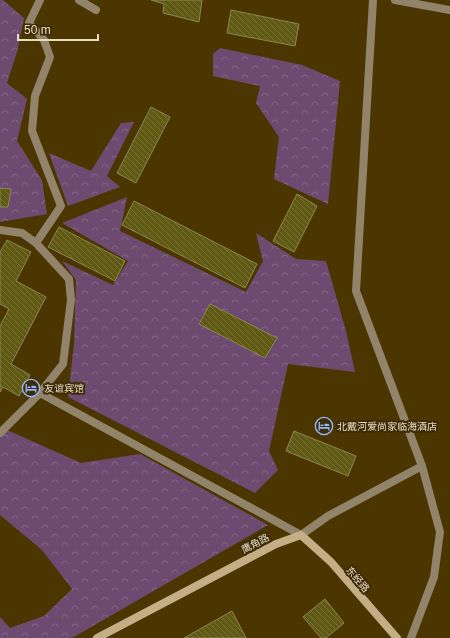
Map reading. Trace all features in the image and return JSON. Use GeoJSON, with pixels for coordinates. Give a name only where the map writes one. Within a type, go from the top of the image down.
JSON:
{"type":"FeatureCollection","features":[{"type":"Feature","properties":{"kind":"main road","name":"鹰角路"},"geometry":{"type":"LineString","coordinates":[[97,638],[276,544],[301,535]]}},
{"type":"Feature","properties":{"kind":"main road","name":"东经路"},"geometry":{"type":"LineString","coordinates":[[301,535],[330,562],[397,638]]}},
{"type":"Feature","properties":{"kind":"street"},"geometry":{"type":"LineString","coordinates":[[36,243],[61,206],[32,131],[35,96],[50,57],[44,40],[29,23],[40,0]]}},
{"type":"Feature","properties":{"kind":"street"},"geometry":{"type":"LineString","coordinates":[[79,0],[96,10]]}},
{"type":"Feature","properties":{"kind":"street"},"geometry":{"type":"LineString","coordinates":[[373,0],[356,291],[422,466],[440,532],[434,577],[411,638]]}},
{"type":"Feature","properties":{"kind":"street"},"geometry":{"type":"LineString","coordinates":[[395,0],[450,10]]}},
{"type":"Feature","properties":{"kind":"street"},"geometry":{"type":"LineString","coordinates":[[0,230],[22,233],[36,243],[69,280],[72,300],[63,364],[40,393],[0,433]]}},
{"type":"Feature","properties":{"kind":"street"},"geometry":{"type":"LineString","coordinates":[[40,393],[301,535]]}},
{"type":"Feature","properties":{"kind":"street","name":"鹰角路"},"geometry":{"type":"LineString","coordinates":[[301,535],[328,516],[422,466]]}},
{"type":"Feature","properties":{"kind":"green space"},"geometry":{"type":"Polygon","coordinates":[[[0,0],[3,0],[24,18],[17,52],[7,83],[27,99],[17,141],[42,180],[47,214],[0,222],[0,0]]]}},
{"type":"Feature","properties":{"kind":"green space"},"geometry":{"type":"Polygon","coordinates":[[[220,48],[302,65],[340,81],[328,204],[274,179],[279,137],[256,103],[260,86],[213,76],[213,54],[220,48]]]}},
{"type":"Feature","properties":{"kind":"green space"},"geometry":{"type":"Polygon","coordinates":[[[134,122],[107,176],[120,187],[68,206],[49,153],[91,171],[121,123],[134,122]]]}},
{"type":"Feature","properties":{"kind":"green space"},"geometry":{"type":"Polygon","coordinates":[[[127,197],[120,231],[246,292],[263,261],[256,233],[296,259],[326,261],[346,331],[355,372],[288,364],[269,451],[278,470],[255,493],[68,397],[74,343],[76,280],[62,261],[113,285],[128,261],[62,223],[127,197]]]}},
{"type":"Feature","properties":{"kind":"green space"},"geometry":{"type":"Polygon","coordinates":[[[7,430],[81,463],[140,454],[268,525],[72,638],[0,638],[0,617],[10,628],[44,616],[72,589],[42,550],[0,515],[0,437],[7,430]]]}},
{"type":"Feature","properties":{"kind":"building"},"geometry":{"type":"Polygon","coordinates":[[[151,0],[202,0],[199,22],[163,13],[164,4],[151,0]]]}},
{"type":"Feature","properties":{"kind":"building"},"geometry":{"type":"Polygon","coordinates":[[[231,10],[299,24],[295,46],[227,33],[231,10]]]}},
{"type":"Feature","properties":{"kind":"building"},"geometry":{"type":"Polygon","coordinates":[[[151,107],[170,117],[136,183],[117,173],[151,107]]]}},
{"type":"Feature","properties":{"kind":"building"},"geometry":{"type":"Polygon","coordinates":[[[0,188],[11,189],[8,207],[0,207],[0,188]]]}},
{"type":"Feature","properties":{"kind":"building"},"geometry":{"type":"Polygon","coordinates":[[[297,194],[317,206],[294,252],[273,241],[297,194]]]}},
{"type":"Feature","properties":{"kind":"building"},"geometry":{"type":"Polygon","coordinates":[[[134,201],[257,264],[245,288],[122,225],[134,201]]]}},
{"type":"Feature","properties":{"kind":"building"},"geometry":{"type":"Polygon","coordinates":[[[59,227],[125,261],[115,281],[48,247],[59,227]]]}},
{"type":"Feature","properties":{"kind":"building"},"geometry":{"type":"Polygon","coordinates":[[[7,240],[31,252],[16,281],[46,297],[11,364],[30,375],[19,396],[3,387],[0,392],[0,326],[9,309],[0,304],[0,252],[7,240]]]}},
{"type":"Feature","properties":{"kind":"building"},"geometry":{"type":"Polygon","coordinates":[[[210,304],[277,338],[265,358],[199,324],[210,304]]]}},
{"type":"Feature","properties":{"kind":"building"},"geometry":{"type":"Polygon","coordinates":[[[294,431],[356,456],[348,476],[286,451],[294,431]]]}},
{"type":"Feature","properties":{"kind":"building"},"geometry":{"type":"Polygon","coordinates":[[[325,599],[344,623],[326,638],[321,638],[303,617],[325,599]]]}},
{"type":"Feature","properties":{"kind":"building"},"geometry":{"type":"Polygon","coordinates":[[[232,611],[246,638],[184,638],[232,611]]]}},
{"type":"Feature","properties":{"kind":"place","name":"友谊宾馆"},"geometry":{"type":"Point","coordinates":[31,388]}},
{"type":"Feature","properties":{"kind":"place","name":"北戴河爱尚家临海酒店"},"geometry":{"type":"Point","coordinates":[324,426]}}]}
